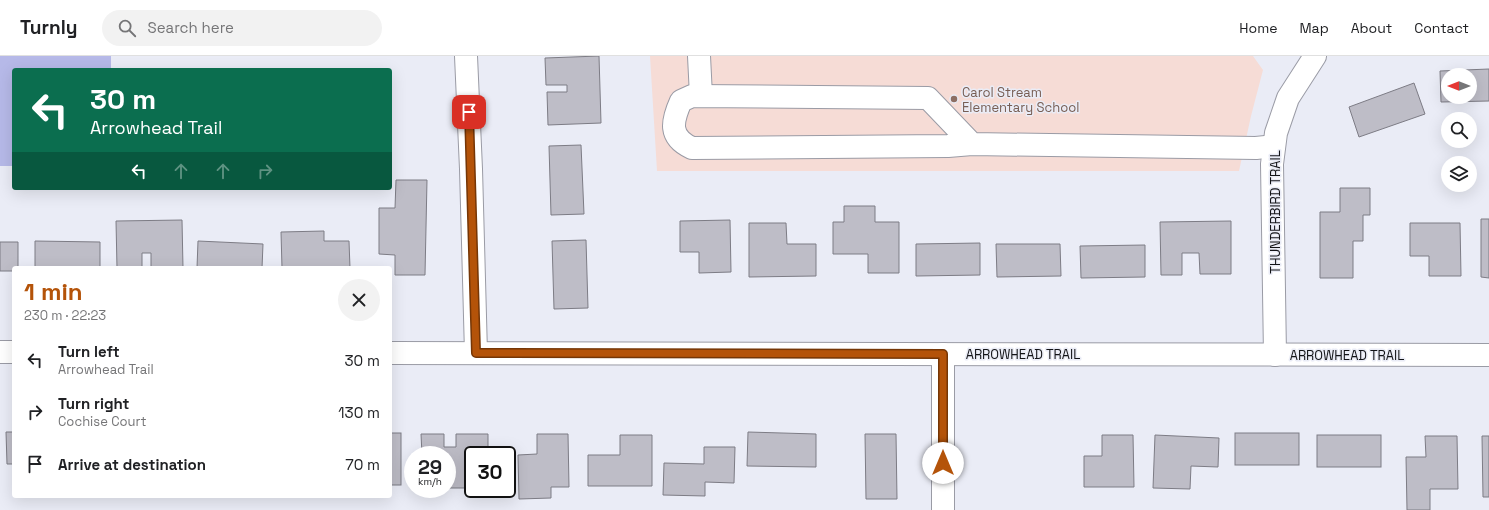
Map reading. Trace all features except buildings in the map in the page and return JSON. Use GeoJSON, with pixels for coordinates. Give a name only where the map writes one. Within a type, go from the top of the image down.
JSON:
{"type":"FeatureCollection","features":[{"type":"Feature","properties":{"kind":"street"},"geometry":{"type":"LineString","coordinates":[[466,56],[476,353]]}},
{"type":"Feature","properties":{"kind":"street"},"geometry":{"type":"LineString","coordinates":[[699,56],[701,96]]}},
{"type":"Feature","properties":{"kind":"street","name":"THUNDERBIRD TRAIL"},"geometry":{"type":"LineString","coordinates":[[1276,355],[1272,164],[1274,146],[1276,133],[1288,98],[1315,56]]}},
{"type":"Feature","properties":{"kind":"street"},"geometry":{"type":"LineString","coordinates":[[972,144],[928,98],[692,96],[681,101],[674,116],[674,130],[681,143],[692,148],[948,146],[972,144],[1256,148],[1274,146]]}},
{"type":"Feature","properties":{"kind":"street"},"geometry":{"type":"LineString","coordinates":[[0,352],[12,352]]}},
{"type":"Feature","properties":{"kind":"street","name":"ARROWHEAD TRAIL"},"geometry":{"type":"LineString","coordinates":[[392,353],[1489,355]]}},
{"type":"Feature","properties":{"kind":"street"},"geometry":{"type":"LineString","coordinates":[[943,354],[943,510]]}},
{"type":"Feature","properties":{"kind":"shaded area"},"geometry":{"type":"Polygon","coordinates":[[[0,56],[111,56],[111,68],[12,68],[12,166],[0,166],[0,56]]]}},
{"type":"Feature","properties":{"kind":"shaded area","name":"Carol Stream Elementary School"},"geometry":{"type":"Polygon","coordinates":[[[650,56],[1253,56],[1263,70],[1239,171],[657,171],[650,56]]]}},
{"type":"Feature","properties":{"kind":"place","name":"Carol Stream Elementary School"},"geometry":{"type":"Point","coordinates":[954,99]}},
{"type":"Feature","properties":{"kind":"route"},"geometry":{"type":"LineString","coordinates":[[469,112],[476,353],[943,354],[943,463]]}}]}
